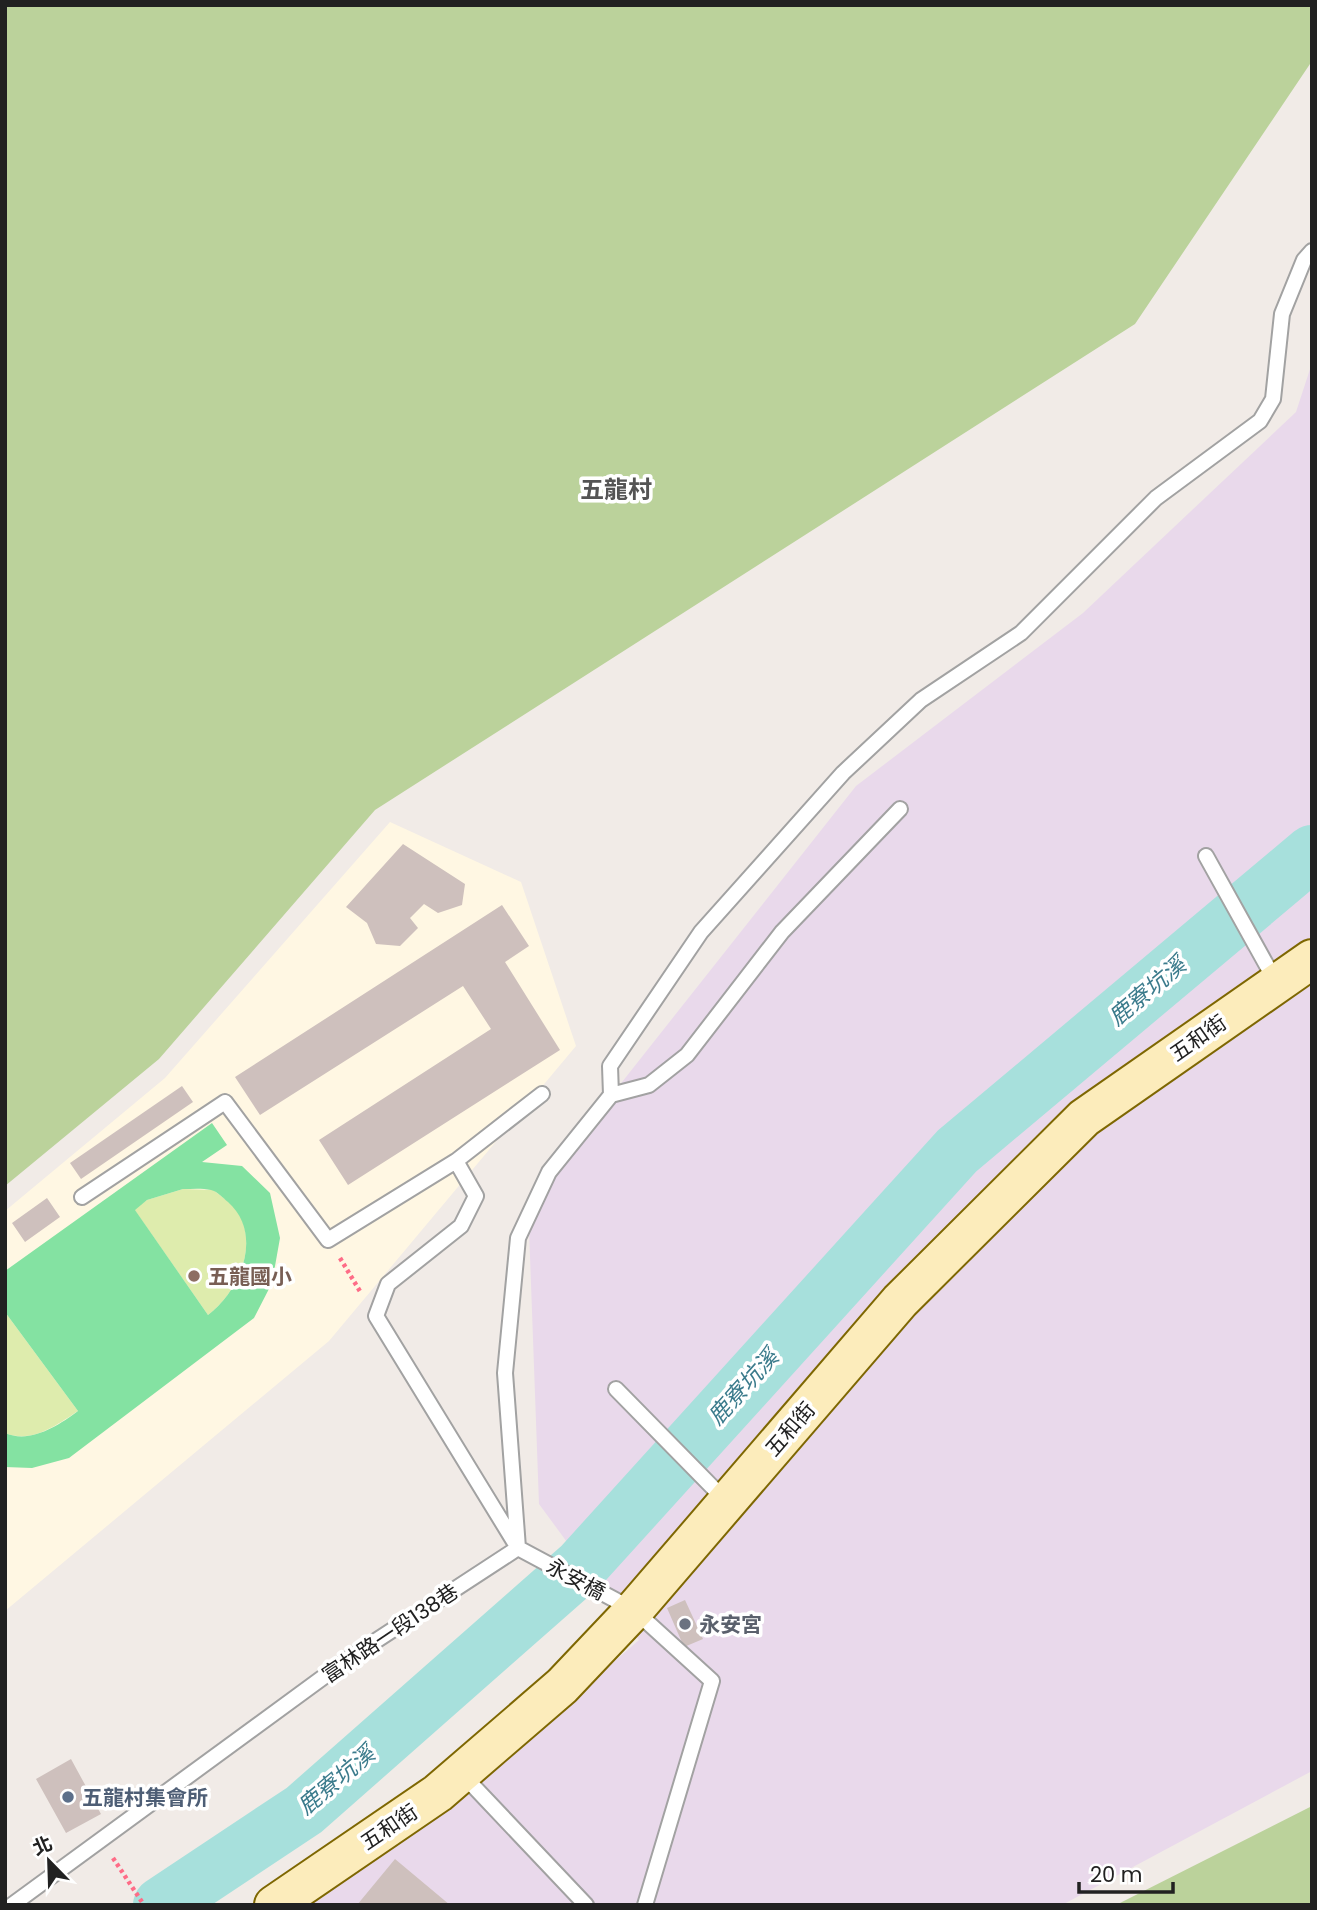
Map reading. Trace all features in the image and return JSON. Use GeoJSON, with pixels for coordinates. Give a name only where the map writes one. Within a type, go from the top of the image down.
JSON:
{"type":"FeatureCollection","features":[{"type":"Feature","properties":{"kind":"street","name":"五和街"},"geometry":{"type":"LineString","coordinates":[[274,1905],[438,1793],[562,1686],[634,1610],[900,1301],[1084,1118],[1312,958]]}},
{"type":"Feature","properties":{"kind":"lane"},"geometry":{"type":"LineString","coordinates":[[611,1095],[610,1066],[701,932],[843,773],[921,701],[1021,633],[1156,498],[1260,421],[1273,398],[1282,314],[1304,260],[1312,251]]}},
{"type":"Feature","properties":{"kind":"lane"},"geometry":{"type":"LineString","coordinates":[[518,1548],[505,1373],[518,1238],[549,1172],[611,1095],[649,1085],[687,1055],[782,932],[900,809]]}},
{"type":"Feature","properties":{"kind":"lane"},"geometry":{"type":"LineString","coordinates":[[1206,856],[1276,983]]}},
{"type":"Feature","properties":{"kind":"lane"},"geometry":{"type":"LineString","coordinates":[[82,1197],[225,1102],[328,1240],[456,1161],[542,1094]]}},
{"type":"Feature","properties":{"kind":"lane"},"geometry":{"type":"LineString","coordinates":[[456,1161],[476,1196],[461,1226],[388,1284],[376,1316],[518,1548]]}},
{"type":"Feature","properties":{"kind":"lane"},"geometry":{"type":"LineString","coordinates":[[616,1389],[727,1502]]}},
{"type":"Feature","properties":{"kind":"lane","name":"永安橋"},"geometry":{"type":"LineString","coordinates":[[518,1548],[634,1610],[712,1681],[645,1905]]}},
{"type":"Feature","properties":{"kind":"lane","name":"富林路一段138巷"},"geometry":{"type":"LineString","coordinates":[[12,1905],[348,1659],[518,1548]]}},
{"type":"Feature","properties":{"kind":"lane"},"geometry":{"type":"LineString","coordinates":[[461,1773],[586,1905]]}},
{"type":"Feature","properties":{"kind":"path"},"geometry":{"type":"LineString","coordinates":[[328,1240],[376,1316]]}},
{"type":"Feature","properties":{"kind":"path"},"geometry":{"type":"LineString","coordinates":[[101,1840],[144,1905]]}},
{"type":"Feature","properties":{"kind":"shaded area"},"geometry":{"type":"Polygon","coordinates":[[[1312,363],[1312,1771],[1062,1905],[302,1905],[453,1803],[639,1640],[539,1504],[528,1201],[856,786],[1083,613],[1296,412],[1312,363]]]}},
{"type":"Feature","properties":{"kind":"shaded area","name":"五龍國小"},"geometry":{"type":"Polygon","coordinates":[[[390,822],[521,882],[576,1046],[329,1341],[5,1611],[5,1211],[165,1078],[390,822]]]}},
{"type":"Feature","properties":{"kind":"green space"},"geometry":{"type":"Polygon","coordinates":[[[5,5],[1312,5],[1312,61],[1135,324],[375,810],[159,1059],[5,1186],[5,5]]]}},
{"type":"Feature","properties":{"kind":"green space"},"geometry":{"type":"Polygon","coordinates":[[[212,1123],[227,1145],[202,1162],[242,1166],[270,1193],[280,1238],[272,1283],[254,1318],[69,1458],[32,1468],[5,1467],[5,1433],[14,1436],[34,1435],[78,1411],[5,1312],[5,1271],[212,1123]],[[183,1189],[147,1200],[135,1210],[208,1315],[220,1304],[238,1277],[244,1261],[245,1230],[239,1215],[218,1193],[208,1189],[183,1189]]]}},
{"type":"Feature","properties":{"kind":"green space"},"geometry":{"type":"Polygon","coordinates":[[[183,1189],[213,1190],[236,1209],[244,1226],[246,1240],[242,1268],[228,1295],[208,1315],[134,1209],[147,1200],[183,1189]]]}},
{"type":"Feature","properties":{"kind":"green space"},"geometry":{"type":"Polygon","coordinates":[[[5,1312],[78,1411],[34,1435],[15,1436],[5,1433],[5,1312]]]}},
{"type":"Feature","properties":{"kind":"green space"},"geometry":{"type":"Polygon","coordinates":[[[1312,1806],[1312,1905],[1116,1905],[1312,1806]]]}},
{"type":"Feature","properties":{"kind":"building"},"geometry":{"type":"Polygon","coordinates":[[[403,844],[465,884],[462,905],[438,913],[424,904],[410,918],[418,928],[400,946],[376,944],[367,923],[346,907],[403,844]]]}},
{"type":"Feature","properties":{"kind":"building"},"geometry":{"type":"Polygon","coordinates":[[[502,905],[529,946],[505,962],[560,1050],[348,1185],[319,1140],[491,1029],[463,986],[260,1115],[235,1077],[502,905]]]}},
{"type":"Feature","properties":{"kind":"building"},"geometry":{"type":"Polygon","coordinates":[[[182,1086],[193,1102],[81,1179],[70,1163],[182,1086]]]}},
{"type":"Feature","properties":{"kind":"building"},"geometry":{"type":"Polygon","coordinates":[[[47,1198],[60,1217],[25,1242],[12,1223],[47,1198]]]}},
{"type":"Feature","properties":{"kind":"building","name":"永安宮"},"geometry":{"type":"Polygon","coordinates":[[[685,1600],[703,1639],[684,1647],[667,1608],[685,1600]]]}},
{"type":"Feature","properties":{"kind":"building","name":"五龍村集會所"},"geometry":{"type":"Polygon","coordinates":[[[71,1759],[101,1814],[66,1833],[36,1779],[71,1759]]]}},
{"type":"Feature","properties":{"kind":"building"},"geometry":{"type":"Polygon","coordinates":[[[395,1859],[450,1905],[357,1905],[395,1859]]]}},
{"type":"Feature","properties":{"kind":"waterway","name":"鹿寮坑溪"},"geometry":{"type":"LineString","coordinates":[[161,1905],[304,1810],[581,1566],[957,1151],[1312,853]]}},
{"type":"Feature","properties":{"kind":"place","name":"五龍國小"},"geometry":{"type":"Point","coordinates":[194,1276]}},
{"type":"Feature","properties":{"kind":"place","name":"永安宮"},"geometry":{"type":"Point","coordinates":[685,1624]}},
{"type":"Feature","properties":{"kind":"place","name":"五龍村集會所"},"geometry":{"type":"Point","coordinates":[68,1797]}},
{"type":"Feature","properties":{"kind":"district","name":"五龍村"},"geometry":{"type":"Point","coordinates":[616,489]}}]}
